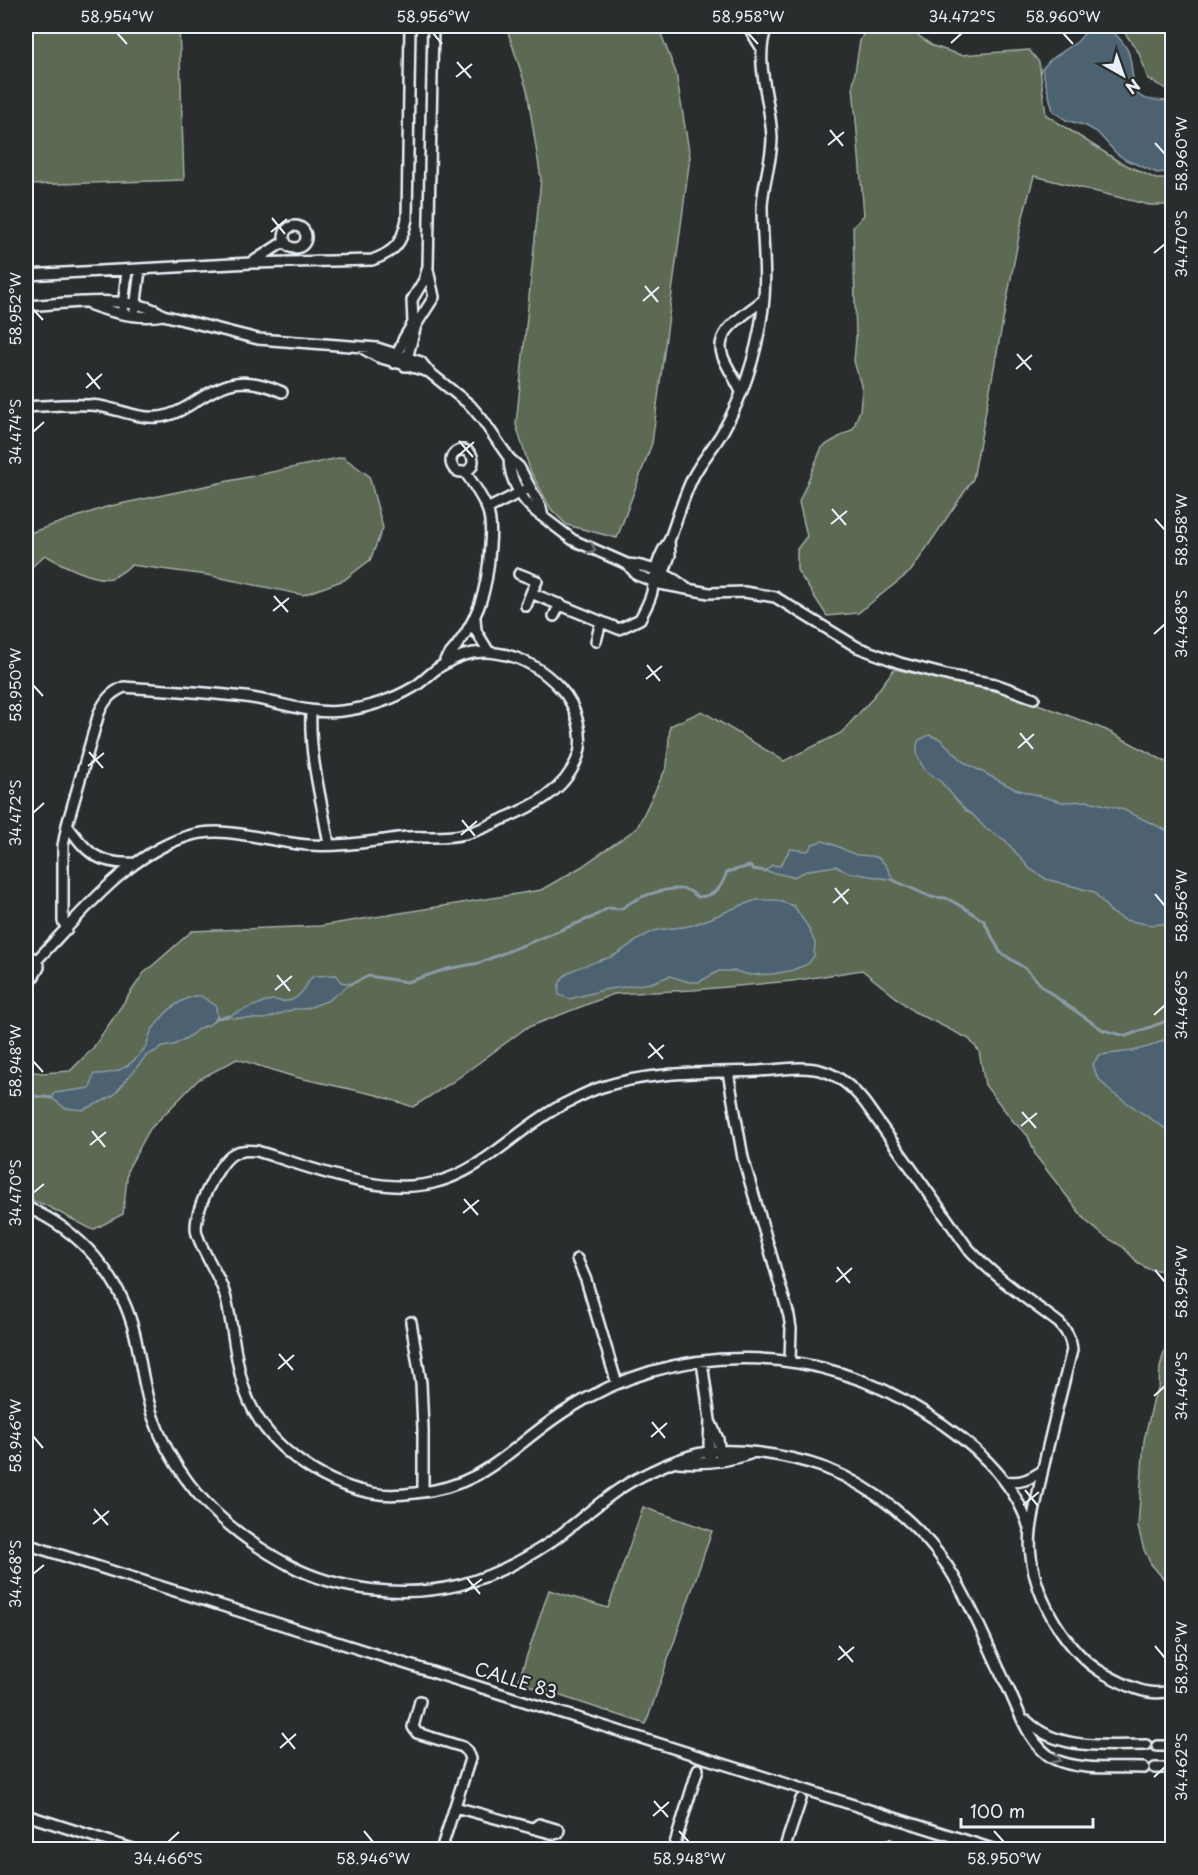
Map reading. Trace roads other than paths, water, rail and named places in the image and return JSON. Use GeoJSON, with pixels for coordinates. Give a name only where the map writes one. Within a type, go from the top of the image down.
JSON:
{"type":"FeatureCollection","features":[{"type":"Feature","properties":{"kind":"street"},"geometry":{"type":"LineString","coordinates":[[26,275],[251,263],[372,260],[386,255],[396,247],[403,236],[407,219],[410,26]]}},
{"type":"Feature","properties":{"kind":"street"},"geometry":{"type":"LineString","coordinates":[[407,362],[416,325],[434,297],[428,267],[433,26]]}},
{"type":"Feature","properties":{"kind":"street"},"geometry":{"type":"LineString","coordinates":[[748,26],[762,49]]}},
{"type":"Feature","properties":{"kind":"street"},"geometry":{"type":"LineString","coordinates":[[531,593],[549,595],[560,604],[620,629],[640,619],[657,578],[670,555],[669,541],[692,479],[723,432],[741,392],[757,340],[764,299],[762,202],[772,140],[763,81],[762,49],[767,26]]}},
{"type":"Feature","properties":{"kind":"street"},"geometry":{"type":"LineString","coordinates":[[251,263],[285,241]]}},
{"type":"Feature","properties":{"kind":"street"},"geometry":{"type":"LineString","coordinates":[[396,358],[413,323],[412,300],[424,280],[428,267]]}},
{"type":"Feature","properties":{"kind":"street"},"geometry":{"type":"LineString","coordinates":[[135,310],[140,270]]}},
{"type":"Feature","properties":{"kind":"street"},"geometry":{"type":"LineString","coordinates":[[123,308],[127,271]]}},
{"type":"Feature","properties":{"kind":"street"},"geometry":{"type":"LineString","coordinates":[[741,392],[724,359],[721,342],[727,329],[764,299]]}},
{"type":"Feature","properties":{"kind":"street"},"geometry":{"type":"LineString","coordinates":[[26,306],[109,301],[123,308],[135,310],[149,318],[163,315],[258,339],[362,348],[378,357],[421,362],[429,372],[470,405],[482,419],[509,458],[508,469],[524,491],[529,506],[573,540],[627,564],[638,575],[710,593],[744,591],[776,597],[857,647],[900,663],[950,676],[995,684],[1034,698]]}},
{"type":"Feature","properties":{"kind":"street"},"geometry":{"type":"LineString","coordinates":[[26,407],[99,406],[156,418],[182,410],[216,388],[227,384],[261,383],[282,392]]}},
{"type":"Feature","properties":{"kind":"street"},"geometry":{"type":"LineString","coordinates":[[26,414],[52,406]]}},
{"type":"Feature","properties":{"kind":"street"},"geometry":{"type":"LineString","coordinates":[[67,929],[63,921],[62,867],[67,825],[99,713],[106,698],[124,687],[220,694],[264,700],[311,712],[342,711],[369,706],[413,688],[440,666],[457,647],[475,618],[485,592],[489,564],[490,520],[487,509],[465,472]]}},
{"type":"Feature","properties":{"kind":"street"},"geometry":{"type":"LineString","coordinates":[[487,509],[524,491]]}},
{"type":"Feature","properties":{"kind":"street"},"geometry":{"type":"LineString","coordinates":[[519,574],[537,581],[526,606]]}},
{"type":"Feature","properties":{"kind":"street"},"geometry":{"type":"LineString","coordinates":[[554,616],[560,604]]}},
{"type":"Feature","properties":{"kind":"street"},"geometry":{"type":"LineString","coordinates":[[584,614],[589,604]]}},
{"type":"Feature","properties":{"kind":"street"},"geometry":{"type":"LineString","coordinates":[[612,627],[617,617]]}},
{"type":"Feature","properties":{"kind":"street"},"geometry":{"type":"LineString","coordinates":[[475,618],[477,631],[489,652]]}},
{"type":"Feature","properties":{"kind":"street"},"geometry":{"type":"LineString","coordinates":[[596,641],[602,622]]}},
{"type":"Feature","properties":{"kind":"street"},"geometry":{"type":"LineString","coordinates":[[36,960],[135,862],[189,836],[210,832],[230,832],[308,845],[352,845],[407,837],[453,836],[478,831],[539,803],[560,786],[572,771],[580,753],[580,741],[572,706],[563,691],[518,657],[489,652],[471,653],[440,666]]}},
{"type":"Feature","properties":{"kind":"street"},"geometry":{"type":"LineString","coordinates":[[311,712],[310,730],[315,775],[329,845]]}},
{"type":"Feature","properties":{"kind":"street"},"geometry":{"type":"LineString","coordinates":[[67,825],[89,853],[99,859],[120,864],[135,862]]}},
{"type":"Feature","properties":{"kind":"street"},"geometry":{"type":"LineString","coordinates":[[26,957],[36,960],[39,967],[37,974],[26,977]]}},
{"type":"Feature","properties":{"kind":"street"},"geometry":{"type":"LineString","coordinates":[[1030,1533],[1027,1518],[1005,1481],[959,1436],[909,1402],[884,1389],[859,1379],[790,1360],[730,1359],[702,1362],[667,1367],[617,1384],[570,1408],[496,1465],[470,1480],[447,1488],[394,1495],[349,1487],[324,1476],[289,1453],[262,1423],[250,1405],[238,1366],[225,1295],[197,1234],[195,1225],[197,1216],[224,1161],[234,1153],[245,1150],[384,1186],[405,1187],[432,1184],[454,1177],[481,1164],[528,1125],[563,1104],[601,1087],[666,1076],[728,1072],[805,1069],[822,1070],[838,1077],[853,1088],[967,1247],[994,1274],[1059,1323],[1068,1333],[1072,1341],[1072,1350],[1042,1471],[1030,1533],[1030,1555],[1040,1594],[1062,1633],[1077,1653],[1095,1669],[1135,1688],[1166,1692],[1173,1690]]}},
{"type":"Feature","properties":{"kind":"street"},"geometry":{"type":"LineString","coordinates":[[728,1072],[743,1158],[789,1316],[790,1360]]}},
{"type":"Feature","properties":{"kind":"street"},"geometry":{"type":"LineString","coordinates":[[26,1207],[47,1216],[71,1232],[93,1253],[112,1279],[128,1311],[153,1418],[173,1458],[196,1492],[214,1513],[238,1533],[274,1557],[333,1582],[367,1588],[416,1590],[459,1585],[494,1573],[524,1558],[550,1542],[617,1490],[685,1457],[720,1450],[799,1460],[826,1469],[879,1497],[920,1534],[946,1565],[963,1593],[1032,1739],[1042,1751],[1072,1765],[1173,1768]]}},
{"type":"Feature","properties":{"kind":"street"},"geometry":{"type":"LineString","coordinates":[[577,1259],[586,1280],[617,1384]]}},
{"type":"Feature","properties":{"kind":"street"},"geometry":{"type":"LineString","coordinates":[[411,1322],[421,1383],[423,1492]]}},
{"type":"Feature","properties":{"kind":"street"},"geometry":{"type":"LineString","coordinates":[[702,1362],[710,1420],[710,1462]]}},
{"type":"Feature","properties":{"kind":"street"},"geometry":{"type":"LineString","coordinates":[[710,1420],[718,1439],[721,1461]]}},
{"type":"Feature","properties":{"kind":"street"},"geometry":{"type":"LineString","coordinates":[[675,1462],[721,1461],[751,1453]]}},
{"type":"Feature","properties":{"kind":"street"},"geometry":{"type":"LineString","coordinates":[[1005,1481],[1022,1482],[1042,1471]]}},
{"type":"Feature","properties":{"kind":"street","name":"CALLE 83"},"geometry":{"type":"LineString","coordinates":[[26,1544],[996,1850]]}},
{"type":"Feature","properties":{"kind":"street"},"geometry":{"type":"LineString","coordinates":[[420,1701],[414,1730],[463,1748],[469,1755],[469,1763],[441,1850]]}},
{"type":"Feature","properties":{"kind":"street"},"geometry":{"type":"LineString","coordinates":[[1020,1715],[1036,1731],[1049,1738],[1067,1742],[1098,1745],[1173,1746]]}},
{"type":"Feature","properties":{"kind":"street"},"geometry":{"type":"LineString","coordinates":[[1098,1745],[1100,1766]]}},
{"type":"Feature","properties":{"kind":"street"},"geometry":{"type":"LineString","coordinates":[[673,1850],[698,1769]]}},
{"type":"Feature","properties":{"kind":"street"},"geometry":{"type":"LineString","coordinates":[[784,1850],[801,1799]]}},
{"type":"Feature","properties":{"kind":"street"},"geometry":{"type":"LineString","coordinates":[[455,1807],[534,1828]]}},
{"type":"Feature","properties":{"kind":"street"},"geometry":{"type":"LineString","coordinates":[[26,1815],[136,1850]]}},
{"type":"Feature","properties":{"kind":"water"},"geometry":{"type":"Polygon","coordinates":[[[1091,26],[1107,26],[1124,44],[1130,56],[1135,88],[1140,96],[1151,100],[1172,101],[1172,171],[1157,173],[1126,160],[1116,153],[1097,132],[1066,120],[1053,111],[1042,69],[1050,60],[1077,42],[1091,26]]]}},
{"type":"Feature","properties":{"kind":"water"},"geometry":{"type":"Polygon","coordinates":[[[929,735],[940,739],[965,763],[1015,789],[1062,802],[1089,801],[1122,809],[1172,833],[1172,923],[1152,925],[1125,920],[1111,912],[1094,892],[1046,879],[1030,869],[1005,840],[986,829],[966,811],[941,782],[924,769],[917,755],[917,745],[919,740],[929,735]]]}},
{"type":"Feature","properties":{"kind":"water"},"geometry":{"type":"Polygon","coordinates":[[[822,841],[857,855],[876,857],[884,864],[893,880],[846,872],[836,866],[809,870],[793,877],[765,871],[772,865],[780,866],[790,849],[808,851],[813,844],[822,841]]]}},
{"type":"Feature","properties":{"kind":"water"},"geometry":{"type":"Polygon","coordinates":[[[757,900],[776,900],[794,906],[808,927],[815,943],[814,956],[808,964],[773,974],[750,975],[735,971],[719,971],[699,982],[689,982],[670,976],[651,983],[603,990],[570,999],[559,995],[559,986],[569,972],[613,956],[647,934],[661,929],[698,923],[757,900]]]}},
{"type":"Feature","properties":{"kind":"water"},"geometry":{"type":"Polygon","coordinates":[[[337,975],[341,982],[351,984],[327,1001],[265,1019],[230,1016],[273,1000],[292,1000],[301,993],[313,976],[337,975]]]}},
{"type":"Feature","properties":{"kind":"water"},"geometry":{"type":"Polygon","coordinates":[[[194,996],[201,996],[216,1006],[217,1018],[174,1045],[163,1047],[146,1056],[114,1095],[83,1110],[65,1108],[52,1098],[54,1093],[90,1088],[94,1074],[124,1068],[145,1048],[152,1031],[171,1008],[194,996]]]}},
{"type":"Feature","properties":{"kind":"water"},"geometry":{"type":"Polygon","coordinates":[[[1172,1036],[1172,1133],[1111,1092],[1097,1077],[1093,1064],[1099,1055],[1133,1051],[1172,1036]]]}},
{"type":"Feature","properties":{"kind":"waterway"},"geometry":{"type":"LineString","coordinates":[[351,984],[369,976],[407,982],[447,969],[479,963],[593,917],[608,908],[621,909],[650,894],[681,889],[688,890],[698,897],[704,896],[717,890],[727,872],[750,866],[753,869],[765,871]]}},
{"type":"Feature","properties":{"kind":"waterway"},"geometry":{"type":"LineString","coordinates":[[893,880],[931,897],[946,898],[984,921],[1000,952],[1026,969],[1044,988],[1103,1030],[1126,1036],[1172,1019]]}},
{"type":"Feature","properties":{"kind":"waterway"},"geometry":{"type":"LineString","coordinates":[[217,1018],[230,1016]]}},
{"type":"Feature","properties":{"kind":"waterway"},"geometry":{"type":"LineString","coordinates":[[26,1095],[52,1098]]}}]}
